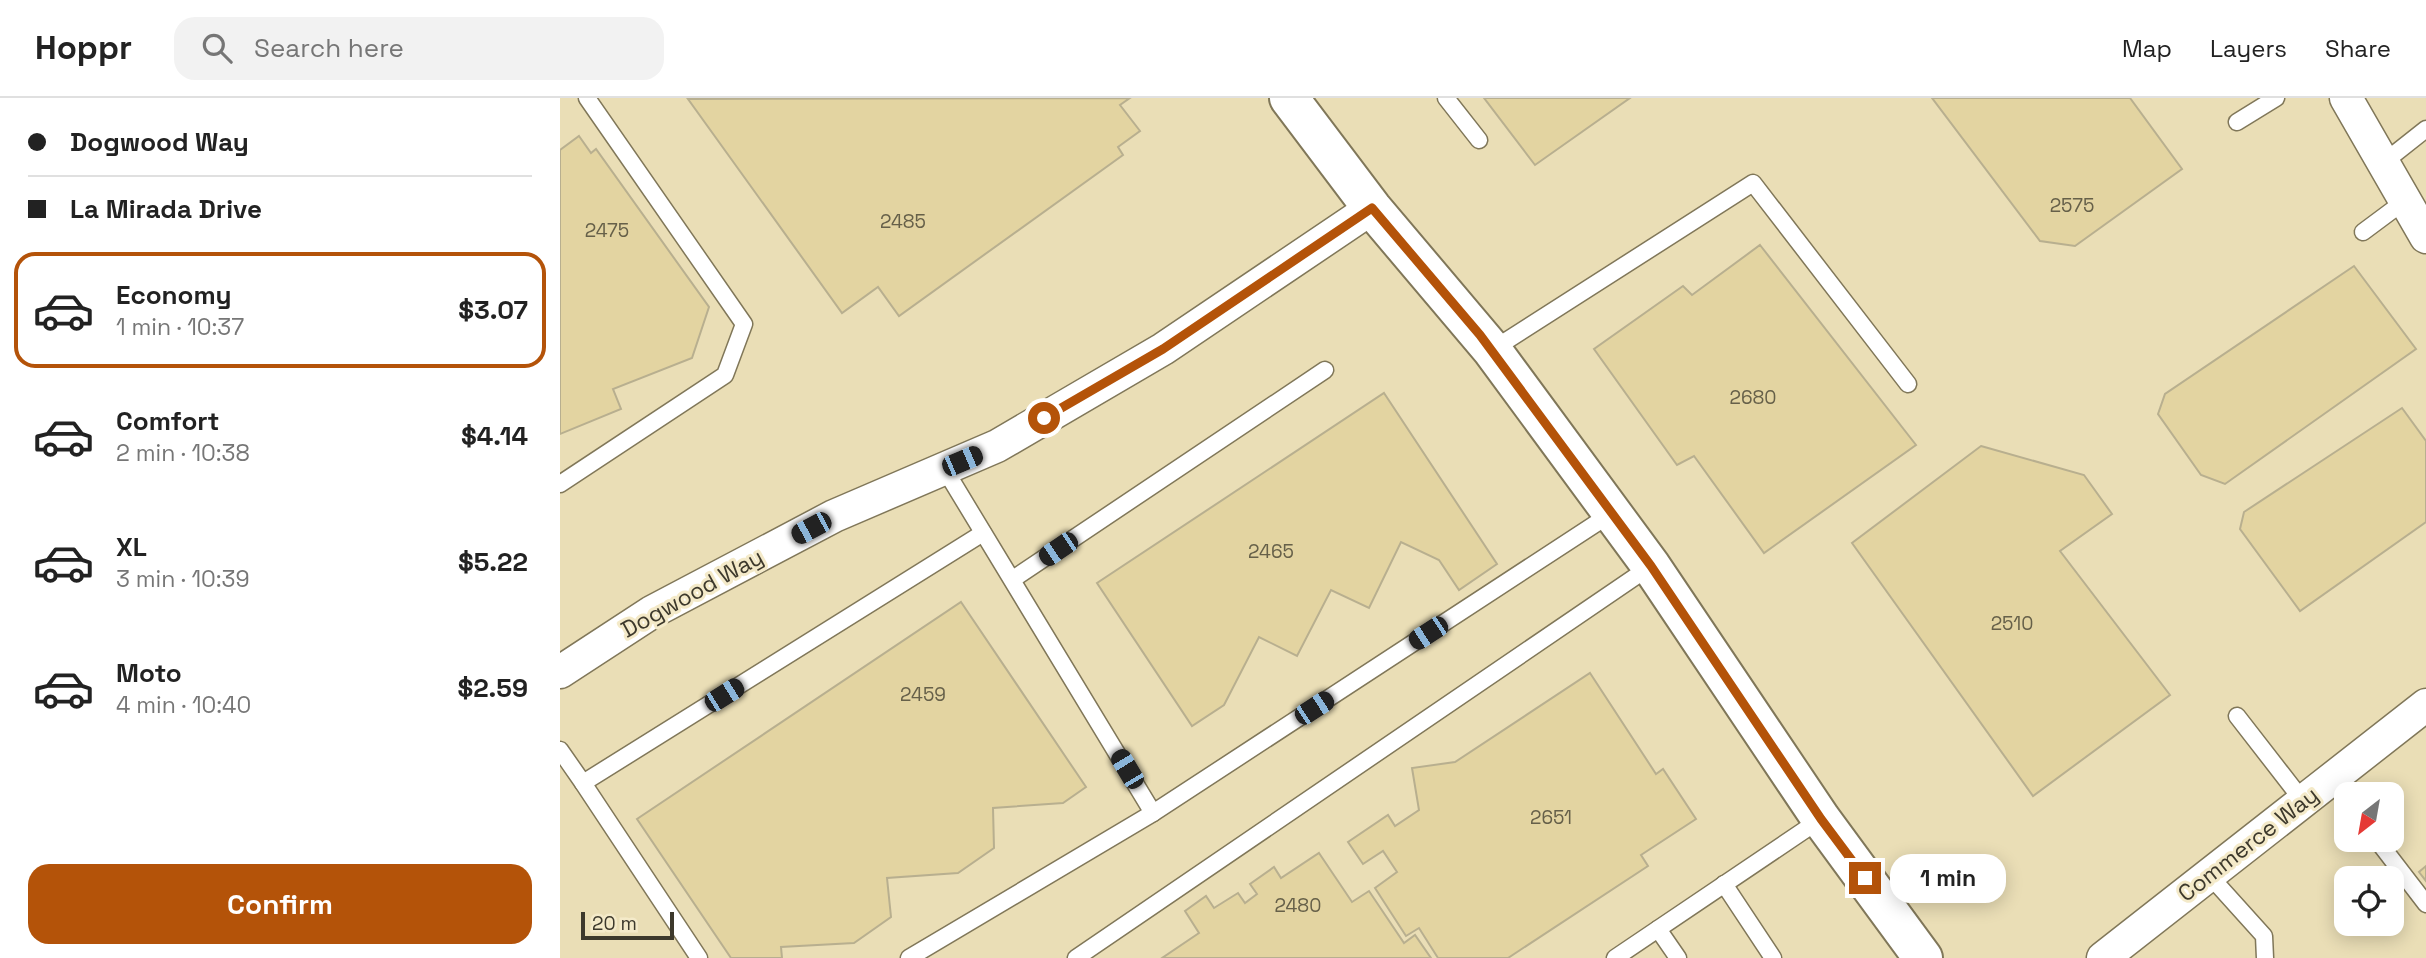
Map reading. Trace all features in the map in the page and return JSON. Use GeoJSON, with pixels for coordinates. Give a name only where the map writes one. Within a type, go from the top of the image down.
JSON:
{"type":"FeatureCollection","features":[{"type":"Feature","properties":{"kind":"main road"},"geometry":{"type":"LineString","coordinates":[[1289,98],[1372,208],[1492,350],[1651,566],[1821,819],[1923,958]]}},
{"type":"Feature","properties":{"kind":"street"},"geometry":{"type":"LineString","coordinates":[[2346,98],[2426,237]]}},
{"type":"Feature","properties":{"kind":"street","name":"Dogwood Way"},"geometry":{"type":"LineString","coordinates":[[560,671],[652,612],[821,522],[997,446],[1163,349],[1372,208]]}},
{"type":"Feature","properties":{"kind":"street","name":"Commerce Way"},"geometry":{"type":"LineString","coordinates":[[2346,782],[2426,705]]}},
{"type":"Feature","properties":{"kind":"street","name":"Commerce Way"},"geometry":{"type":"LineString","coordinates":[[2103,958],[2303,801],[2334,791]]}},
{"type":"Feature","properties":{"kind":"lane"},"geometry":{"type":"LineString","coordinates":[[560,484],[724,375],[744,324],[587,98]]}},
{"type":"Feature","properties":{"kind":"lane"},"geometry":{"type":"LineString","coordinates":[[1446,98],[1479,141]]}},
{"type":"Feature","properties":{"kind":"lane"},"geometry":{"type":"LineString","coordinates":[[2237,122],[2276,98]]}},
{"type":"Feature","properties":{"kind":"lane"},"geometry":{"type":"LineString","coordinates":[[2383,163],[2426,129]]}},
{"type":"Feature","properties":{"kind":"lane"},"geometry":{"type":"LineString","coordinates":[[1492,350],[1753,183],[1908,384]]}},
{"type":"Feature","properties":{"kind":"lane"},"geometry":{"type":"LineString","coordinates":[[2363,232],[2406,200]]}},
{"type":"Feature","properties":{"kind":"lane"},"geometry":{"type":"LineString","coordinates":[[1013,579],[1325,370]]}},
{"type":"Feature","properties":{"kind":"lane"},"geometry":{"type":"LineString","coordinates":[[944,468],[1153,813]]}},
{"type":"Feature","properties":{"kind":"lane"},"geometry":{"type":"LineString","coordinates":[[909,958],[1153,813],[1612,513]]}},
{"type":"Feature","properties":{"kind":"lane"},"geometry":{"type":"LineString","coordinates":[[583,783],[983,533]]}},
{"type":"Feature","properties":{"kind":"lane"},"geometry":{"type":"LineString","coordinates":[[1076,958],[1651,566]]}},
{"type":"Feature","properties":{"kind":"lane"},"geometry":{"type":"LineString","coordinates":[[2237,716],[2303,801]]}},
{"type":"Feature","properties":{"kind":"lane"},"geometry":{"type":"LineString","coordinates":[[560,750],[699,958]]}},
{"type":"Feature","properties":{"kind":"lane"},"geometry":{"type":"LineString","coordinates":[[1615,958],[1821,819]]}},
{"type":"Feature","properties":{"kind":"lane"},"geometry":{"type":"LineString","coordinates":[[2386,852],[2426,904]]}},
{"type":"Feature","properties":{"kind":"lane"},"geometry":{"type":"LineString","coordinates":[[2209,875],[2264,936],[2265,958]]}},
{"type":"Feature","properties":{"kind":"lane"},"geometry":{"type":"LineString","coordinates":[[1724,884],[1773,958]]}},
{"type":"Feature","properties":{"kind":"lane"},"geometry":{"type":"LineString","coordinates":[[1658,929],[1678,958]]}},
{"type":"Feature","properties":{"kind":"shaded area"},"geometry":{"type":"Polygon","coordinates":[[[560,98],[2426,98],[2426,958],[560,958],[560,98]]]}},
{"type":"Feature","properties":{"kind":"building"},"geometry":{"type":"Polygon","coordinates":[[[1130,98],[1120,105],[1140,131],[1118,147],[1123,155],[899,316],[878,287],[842,313],[688,99],[1130,98]]]}},
{"type":"Feature","properties":{"kind":"building"},"geometry":{"type":"Polygon","coordinates":[[[1484,98],[1630,98],[1535,165],[1484,98]]]}},
{"type":"Feature","properties":{"kind":"building"},"geometry":{"type":"Polygon","coordinates":[[[1932,98],[2130,98],[2182,169],[2075,246],[2040,241],[1932,98]]]}},
{"type":"Feature","properties":{"kind":"building"},"geometry":{"type":"Polygon","coordinates":[[[579,136],[591,153],[596,149],[709,307],[692,358],[613,389],[621,409],[560,434],[560,150],[579,136]]]}},
{"type":"Feature","properties":{"kind":"building"},"geometry":{"type":"Polygon","coordinates":[[[1760,245],[1916,445],[1764,553],[1694,456],[1677,465],[1594,349],[1683,286],[1692,295],[1760,245]]]}},
{"type":"Feature","properties":{"kind":"building"},"geometry":{"type":"Polygon","coordinates":[[[2354,266],[2416,349],[2225,484],[2201,475],[2158,414],[2165,394],[2354,266]]]}},
{"type":"Feature","properties":{"kind":"building"},"geometry":{"type":"Polygon","coordinates":[[[1384,393],[1497,564],[1459,590],[1439,560],[1401,542],[1369,608],[1331,590],[1297,656],[1259,637],[1224,705],[1192,726],[1097,583],[1384,393]]]}},
{"type":"Feature","properties":{"kind":"building"},"geometry":{"type":"Polygon","coordinates":[[[2402,408],[2426,441],[2426,522],[2300,611],[2240,529],[2244,512],[2402,408]]]}},
{"type":"Feature","properties":{"kind":"building"},"geometry":{"type":"Polygon","coordinates":[[[1981,446],[2084,475],[2112,514],[2060,551],[2170,695],[2033,796],[1852,543],[1981,446]]]}},
{"type":"Feature","properties":{"kind":"building"},"geometry":{"type":"Polygon","coordinates":[[[961,602],[1086,787],[1063,803],[993,808],[994,848],[958,873],[887,878],[891,917],[854,943],[781,947],[782,958],[731,958],[637,819],[961,602]]]}},
{"type":"Feature","properties":{"kind":"building"},"geometry":{"type":"Polygon","coordinates":[[[1590,673],[1656,774],[1663,769],[1696,819],[1641,855],[1648,866],[1508,958],[1438,958],[1419,928],[1406,936],[1375,888],[1397,872],[1383,851],[1363,864],[1348,842],[1388,815],[1395,826],[1419,810],[1412,768],[1455,762],[1590,673]]]}},
{"type":"Feature","properties":{"kind":"building"},"geometry":{"type":"Polygon","coordinates":[[[1319,853],[1352,902],[1369,891],[1404,943],[1415,935],[1431,958],[1162,958],[1199,933],[1185,911],[1206,896],[1214,908],[1238,893],[1245,903],[1257,894],[1250,884],[1274,867],[1281,878],[1319,853]]]}},
{"type":"Feature","properties":{"kind":"building"},"geometry":{"type":"Polygon","coordinates":[[[2426,866],[2426,881],[2419,872],[2426,866]]]}},
{"type":"Feature","properties":{"kind":"route"},"geometry":{"type":"LineString","coordinates":[[1044,418],[1163,349],[1372,208],[1480,335],[1651,566],[1821,819],[1865,878]]}}]}
